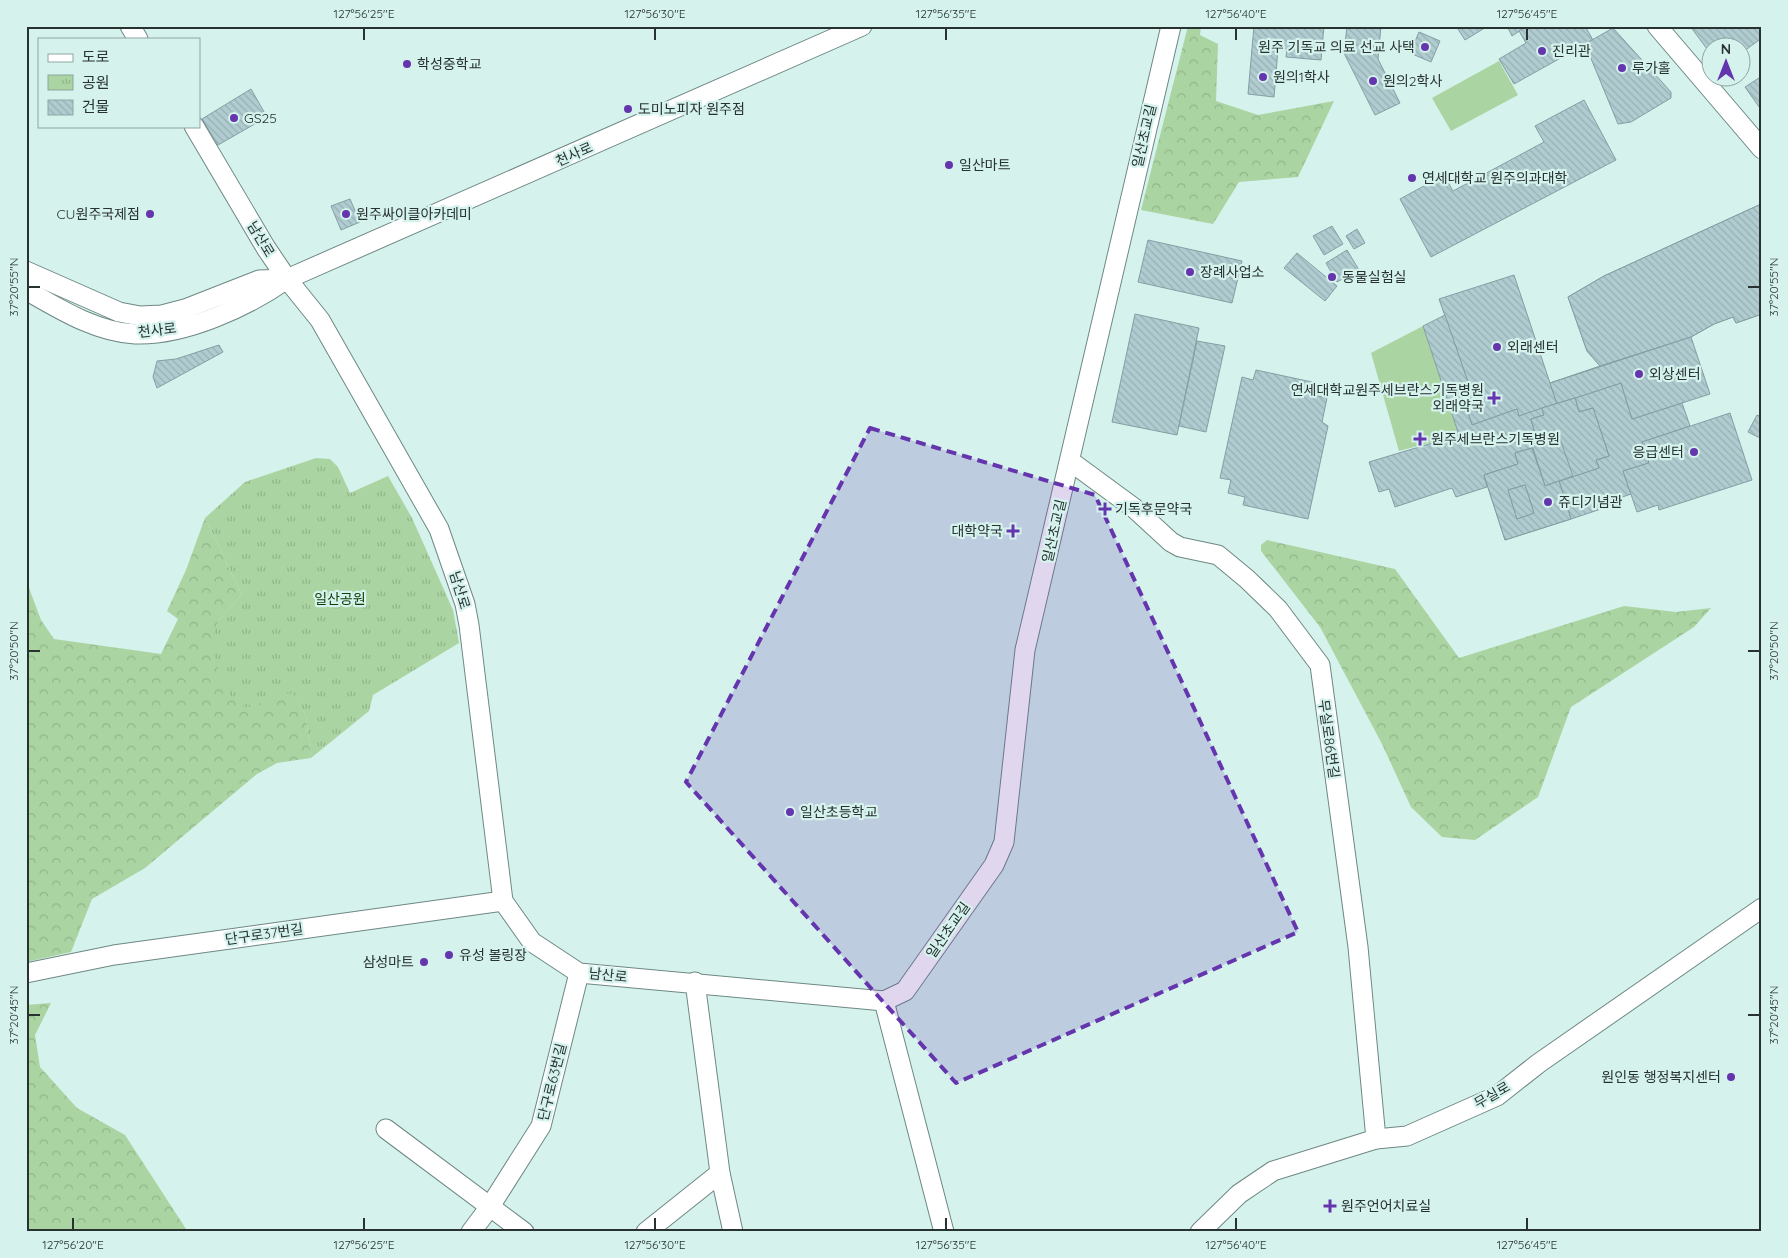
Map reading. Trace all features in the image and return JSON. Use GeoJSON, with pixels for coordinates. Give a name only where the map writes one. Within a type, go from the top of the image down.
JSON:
{"type":"FeatureCollection","features":[{"type":"Feature","properties":{"kind":"street"},"geometry":{"type":"LineString","coordinates":[[130,26],[137,38]]}},
{"type":"Feature","properties":{"kind":"street","name":"천사로"},"geometry":{"type":"LineString","coordinates":[[26,290],[70,315],[111,329],[137,325],[162,315],[185,309],[259,280],[286,279],[862,26]]}},
{"type":"Feature","properties":{"kind":"street","name":"일산초교길"},"geometry":{"type":"LineString","coordinates":[[884,1001],[905,991],[994,865],[1004,842],[1025,650],[1171,26]]}},
{"type":"Feature","properties":{"kind":"street"},"geometry":{"type":"LineString","coordinates":[[1657,26],[1762,149]]}},
{"type":"Feature","properties":{"kind":"street","name":"남산로"},"geometry":{"type":"LineString","coordinates":[[195,128],[286,279],[320,320],[438,529],[458,581],[469,625],[503,901],[532,942],[579,972],[884,1001]]}},
{"type":"Feature","properties":{"kind":"street","name":"천사로"},"geometry":{"type":"LineString","coordinates":[[26,271],[119,312],[137,325]]}},
{"type":"Feature","properties":{"kind":"street","name":"무실로86번길"},"geometry":{"type":"LineString","coordinates":[[1070,461],[1134,508],[1171,542],[1180,547],[1218,555],[1247,579],[1278,609],[1320,665],[1358,947],[1376,1139]]}},
{"type":"Feature","properties":{"kind":"street","name":"단구로37번길"},"geometry":{"type":"LineString","coordinates":[[26,973],[114,955],[503,901]]}},
{"type":"Feature","properties":{"kind":"street","name":"무실로"},"geometry":{"type":"LineString","coordinates":[[1200,1232],[1239,1194],[1273,1171],[1376,1139],[1407,1136],[1497,1096],[1539,1063],[1762,908]]}},
{"type":"Feature","properties":{"kind":"street","name":"단구로63번길"},"geometry":{"type":"LineString","coordinates":[[471,1232],[489,1208],[541,1126],[579,972]]}},
{"type":"Feature","properties":{"kind":"street"},"geometry":{"type":"LineString","coordinates":[[694,982],[720,1173],[733,1232]]}},
{"type":"Feature","properties":{"kind":"street"},"geometry":{"type":"LineString","coordinates":[[884,1001],[944,1232]]}},
{"type":"Feature","properties":{"kind":"street"},"geometry":{"type":"LineString","coordinates":[[386,1129],[489,1208],[524,1232]]}},
{"type":"Feature","properties":{"kind":"street"},"geometry":{"type":"LineString","coordinates":[[646,1232],[720,1173]]}},
{"type":"Feature","properties":{"kind":"highlighted area"},"geometry":{"type":"Polygon","coordinates":[[[870,428],[1095,495],[1298,932],[956,1083],[686,782],[870,428]]]}},
{"type":"Feature","properties":{"kind":"green space"},"geometry":{"type":"Polygon","coordinates":[[[1188,26],[1201,26],[1200,35],[1218,44],[1216,101],[1258,115],[1334,101],[1298,177],[1239,182],[1213,224],[1141,210],[1188,26]]]}},
{"type":"Feature","properties":{"kind":"green space"},"geometry":{"type":"Polygon","coordinates":[[[1499,61],[1518,95],[1451,131],[1432,98],[1499,61]]]}},
{"type":"Feature","properties":{"kind":"green space"},"geometry":{"type":"Polygon","coordinates":[[[1423,326],[1459,435],[1399,451],[1371,353],[1423,326]]]}},
{"type":"Feature","properties":{"kind":"green space","name":"일산공원"},"geometry":{"type":"Polygon","coordinates":[[[316,458],[330,459],[338,467],[350,493],[388,476],[412,518],[453,610],[459,643],[373,695],[369,711],[311,758],[306,716],[292,692],[246,708],[231,697],[220,674],[210,644],[218,621],[242,595],[205,518],[245,482],[316,458]]]}},
{"type":"Feature","properties":{"kind":"green space"},"geometry":{"type":"Polygon","coordinates":[[[205,518],[242,595],[218,621],[246,708],[292,691],[306,716],[311,758],[277,763],[257,774],[145,868],[92,899],[71,952],[26,962],[26,580],[41,620],[54,639],[161,654],[178,619],[167,611],[186,570],[205,518]]]}},
{"type":"Feature","properties":{"kind":"green space"},"geometry":{"type":"Polygon","coordinates":[[[1267,540],[1395,569],[1459,658],[1624,606],[1676,612],[1711,608],[1694,627],[1571,707],[1538,797],[1475,840],[1442,837],[1411,807],[1382,744],[1320,627],[1261,551],[1261,545],[1267,540]]]}},
{"type":"Feature","properties":{"kind":"green space"},"geometry":{"type":"Polygon","coordinates":[[[51,1003],[35,1035],[40,1067],[77,1108],[125,1135],[188,1232],[26,1232],[26,1005],[51,1003]]]}},
{"type":"Feature","properties":{"kind":"building","name":"원의1학사"},"geometry":{"type":"Polygon","coordinates":[[[1254,26],[1324,26],[1321,60],[1286,57],[1287,49],[1278,49],[1274,97],[1248,94],[1254,26]]]}},
{"type":"Feature","properties":{"kind":"building","name":"원의2학사"},"geometry":{"type":"Polygon","coordinates":[[[1347,26],[1381,26],[1378,59],[1400,103],[1375,115],[1344,53],[1347,26]]]}},
{"type":"Feature","properties":{"kind":"building"},"geometry":{"type":"Polygon","coordinates":[[[1456,26],[1488,26],[1465,40],[1456,26]]]}},
{"type":"Feature","properties":{"kind":"building"},"geometry":{"type":"Polygon","coordinates":[[[1507,26],[1527,26],[1512,36],[1507,26]]]}},
{"type":"Feature","properties":{"kind":"building","name":"진리관"},"geometry":{"type":"Polygon","coordinates":[[[1527,26],[1585,26],[1593,40],[1514,84],[1499,59],[1526,43],[1519,31],[1527,26]]]}},
{"type":"Feature","properties":{"kind":"building"},"geometry":{"type":"Polygon","coordinates":[[[1690,26],[1762,26],[1762,38],[1750,47],[1750,38],[1700,40],[1690,26]]]}},
{"type":"Feature","properties":{"kind":"building","name":"루가홀"},"geometry":{"type":"Polygon","coordinates":[[[1613,28],[1671,92],[1671,98],[1631,122],[1618,124],[1585,44],[1613,28]]]}},
{"type":"Feature","properties":{"kind":"building","name":"원주 기독교 의료 선교 사택"},"geometry":{"type":"Polygon","coordinates":[[[1419,32],[1440,41],[1431,62],[1410,53],[1419,32]]]}},
{"type":"Feature","properties":{"kind":"building"},"geometry":{"type":"Polygon","coordinates":[[[1762,76],[1762,111],[1746,88],[1750,88],[1750,84],[1762,76]]]}},
{"type":"Feature","properties":{"kind":"building","name":"GS25"},"geometry":{"type":"Polygon","coordinates":[[[251,89],[267,117],[218,145],[202,119],[251,89]]]}},
{"type":"Feature","properties":{"kind":"building"},"geometry":{"type":"Polygon","coordinates":[[[1584,100],[1616,160],[1431,257],[1400,199],[1444,175],[1453,191],[1544,142],[1535,126],[1584,100]]]}},
{"type":"Feature","properties":{"kind":"building","name":"원주싸이클아카데미"},"geometry":{"type":"Polygon","coordinates":[[[350,199],[360,222],[341,230],[331,206],[350,199]]]}},
{"type":"Feature","properties":{"kind":"building"},"geometry":{"type":"Polygon","coordinates":[[[1759,205],[1762,211],[1762,314],[1736,323],[1733,317],[1714,324],[1691,337],[1550,383],[1600,366],[1587,351],[1568,297],[1604,276],[1759,205]]]}},
{"type":"Feature","properties":{"kind":"building"},"geometry":{"type":"Polygon","coordinates":[[[1759,205],[1762,211],[1762,314],[1736,323],[1733,317],[1714,324],[1691,337],[1600,366],[1587,351],[1568,297],[1604,276],[1759,205]]]}},
{"type":"Feature","properties":{"kind":"building"},"geometry":{"type":"Polygon","coordinates":[[[1332,226],[1343,244],[1324,255],[1313,236],[1332,226]]]}},
{"type":"Feature","properties":{"kind":"building"},"geometry":{"type":"Polygon","coordinates":[[[1357,229],[1365,243],[1354,249],[1346,236],[1357,229]]]}},
{"type":"Feature","properties":{"kind":"building","name":"장례사업소"},"geometry":{"type":"Polygon","coordinates":[[[1148,240],[1242,261],[1232,303],[1138,282],[1148,240]]]}},
{"type":"Feature","properties":{"kind":"building"},"geometry":{"type":"Polygon","coordinates":[[[1347,250],[1359,270],[1337,282],[1326,263],[1347,250]]]}},
{"type":"Feature","properties":{"kind":"building"},"geometry":{"type":"Polygon","coordinates":[[[1297,253],[1337,286],[1325,301],[1284,268],[1297,253]]]}},
{"type":"Feature","properties":{"kind":"building","name":"외래센터"},"geometry":{"type":"Polygon","coordinates":[[[1514,275],[1557,404],[1519,416],[1517,409],[1472,425],[1461,391],[1470,388],[1439,299],[1514,275]]]}},
{"type":"Feature","properties":{"kind":"building"},"geometry":{"type":"Polygon","coordinates":[[[1135,314],[1199,328],[1177,435],[1112,422],[1135,314]]]}},
{"type":"Feature","properties":{"kind":"building","name":"원주세브란스기독병원"},"geometry":{"type":"Polygon","coordinates":[[[1445,315],[1470,388],[1461,391],[1472,425],[1517,409],[1519,416],[1542,408],[1544,415],[1531,419],[1537,440],[1558,433],[1573,476],[1599,468],[1596,460],[1609,456],[1593,408],[1579,412],[1575,398],[1621,383],[1632,419],[1682,403],[1690,426],[1642,442],[1649,463],[1623,471],[1631,494],[1611,501],[1613,505],[1571,519],[1559,481],[1545,486],[1532,448],[1515,453],[1518,464],[1484,475],[1487,487],[1456,497],[1452,488],[1395,507],[1389,489],[1379,492],[1369,462],[1459,435],[1423,326],[1445,315]]]}},
{"type":"Feature","properties":{"kind":"building","name":"외상센터"},"geometry":{"type":"Polygon","coordinates":[[[1691,337],[1710,394],[1632,419],[1621,383],[1557,404],[1550,383],[1691,337]]]}},
{"type":"Feature","properties":{"kind":"building"},"geometry":{"type":"Polygon","coordinates":[[[1197,341],[1225,346],[1206,432],[1179,426],[1197,341]]]}},
{"type":"Feature","properties":{"kind":"building"},"geometry":{"type":"Polygon","coordinates":[[[219,345],[223,352],[157,388],[153,377],[157,361],[176,359],[219,345]]]}},
{"type":"Feature","properties":{"kind":"building"},"geometry":{"type":"Polygon","coordinates":[[[1256,370],[1312,382],[1310,394],[1327,398],[1322,422],[1328,426],[1308,519],[1243,505],[1245,497],[1228,493],[1231,480],[1220,478],[1242,377],[1253,380],[1256,370]]]}},
{"type":"Feature","properties":{"kind":"building","name":"쥬디기념관"},"geometry":{"type":"Polygon","coordinates":[[[1575,398],[1579,412],[1593,408],[1609,456],[1596,460],[1599,468],[1573,476],[1558,433],[1537,440],[1531,419],[1544,415],[1542,408],[1575,398]]]}},
{"type":"Feature","properties":{"kind":"building","name":"쥬디기념관"},"geometry":{"type":"Polygon","coordinates":[[[1575,398],[1579,412],[1593,408],[1609,456],[1596,460],[1599,468],[1545,486],[1531,442],[1537,440],[1531,419],[1544,415],[1542,408],[1575,398]]]}},
{"type":"Feature","properties":{"kind":"building","name":"응급센터"},"geometry":{"type":"Polygon","coordinates":[[[1730,413],[1752,480],[1659,510],[1658,505],[1637,512],[1623,471],[1649,463],[1642,442],[1730,413]]]}},
{"type":"Feature","properties":{"kind":"building"},"geometry":{"type":"Polygon","coordinates":[[[1757,415],[1762,417],[1762,439],[1748,432],[1757,415]]]}},
{"type":"Feature","properties":{"kind":"building"},"geometry":{"type":"Polygon","coordinates":[[[1558,433],[1573,476],[1545,486],[1531,442],[1558,433]]]}},
{"type":"Feature","properties":{"kind":"building","name":"쥬디기념관"},"geometry":{"type":"Polygon","coordinates":[[[1532,448],[1545,486],[1559,481],[1571,519],[1505,540],[1484,475],[1518,464],[1515,453],[1532,448]],[[1525,485],[1508,490],[1517,519],[1534,513],[1525,485]]]}},
{"type":"Feature","properties":{"kind":"building","name":"쥬디기념관"},"geometry":{"type":"Polygon","coordinates":[[[1532,448],[1545,486],[1559,481],[1571,519],[1505,540],[1484,475],[1518,464],[1515,453],[1532,448]]]}},
{"type":"Feature","properties":{"kind":"building","name":"원주세브란스기독병원"},"geometry":{"type":"Polygon","coordinates":[[[1525,485],[1534,513],[1517,519],[1508,490],[1525,485]]]}},
{"type":"Feature","properties":{"kind":"building","name":"원주세브란스기독병원"},"geometry":{"type":"Polygon","coordinates":[[[1525,485],[1534,513],[1517,519],[1508,490],[1525,485]]]}},
{"type":"Feature","properties":{"kind":"place","name":"원주 기독교 의료 선교 사택"},"geometry":{"type":"Point","coordinates":[1425,47]}},
{"type":"Feature","properties":{"kind":"place","name":"진리관"},"geometry":{"type":"Point","coordinates":[1542,51]}},
{"type":"Feature","properties":{"kind":"place","name":"학성중학교"},"geometry":{"type":"Point","coordinates":[407,64]}},
{"type":"Feature","properties":{"kind":"place","name":"루가홀"},"geometry":{"type":"Point","coordinates":[1622,68]}},
{"type":"Feature","properties":{"kind":"place","name":"원의1학사"},"geometry":{"type":"Point","coordinates":[1263,77]}},
{"type":"Feature","properties":{"kind":"place","name":"원의2학사"},"geometry":{"type":"Point","coordinates":[1373,81]}},
{"type":"Feature","properties":{"kind":"place","name":"도미노피자 원주점"},"geometry":{"type":"Point","coordinates":[628,109]}},
{"type":"Feature","properties":{"kind":"place","name":"GS25"},"geometry":{"type":"Point","coordinates":[234,118]}},
{"type":"Feature","properties":{"kind":"place","name":"일산마트"},"geometry":{"type":"Point","coordinates":[949,165]}},
{"type":"Feature","properties":{"kind":"place","name":"연세대학교 원주의과대학"},"geometry":{"type":"Point","coordinates":[1412,178]}},
{"type":"Feature","properties":{"kind":"place","name":"CU원주국제점"},"geometry":{"type":"Point","coordinates":[150,214]}},
{"type":"Feature","properties":{"kind":"place","name":"원주싸이클아카데미"},"geometry":{"type":"Point","coordinates":[346,214]}},
{"type":"Feature","properties":{"kind":"place","name":"장례사업소"},"geometry":{"type":"Point","coordinates":[1190,272]}},
{"type":"Feature","properties":{"kind":"place","name":"동물실험실"},"geometry":{"type":"Point","coordinates":[1332,277]}},
{"type":"Feature","properties":{"kind":"place","name":"외래센터"},"geometry":{"type":"Point","coordinates":[1497,347]}},
{"type":"Feature","properties":{"kind":"place","name":"외상센터"},"geometry":{"type":"Point","coordinates":[1639,374]}},
{"type":"Feature","properties":{"kind":"place","name":"연세대학교원주세브란스기독병원 외래약국"},"geometry":{"type":"Point","coordinates":[1494,398]}},
{"type":"Feature","properties":{"kind":"place","name":"원주세브란스기독병원"},"geometry":{"type":"Point","coordinates":[1420,439]}},
{"type":"Feature","properties":{"kind":"place","name":"응급센터"},"geometry":{"type":"Point","coordinates":[1694,452]}},
{"type":"Feature","properties":{"kind":"place","name":"쥬디기념관"},"geometry":{"type":"Point","coordinates":[1548,502]}},
{"type":"Feature","properties":{"kind":"place","name":"기독후문약국"},"geometry":{"type":"Point","coordinates":[1105,509]}},
{"type":"Feature","properties":{"kind":"place","name":"대학약국"},"geometry":{"type":"Point","coordinates":[1013,531]}},
{"type":"Feature","properties":{"kind":"place","name":"일산초등학교"},"geometry":{"type":"Point","coordinates":[790,812]}},
{"type":"Feature","properties":{"kind":"place","name":"유성 볼링장"},"geometry":{"type":"Point","coordinates":[449,955]}},
{"type":"Feature","properties":{"kind":"place","name":"삼성마트"},"geometry":{"type":"Point","coordinates":[424,962]}},
{"type":"Feature","properties":{"kind":"place","name":"원인동 행정복지센터"},"geometry":{"type":"Point","coordinates":[1731,1077]}},
{"type":"Feature","properties":{"kind":"place","name":"원주언어치료실"},"geometry":{"type":"Point","coordinates":[1330,1206]}}]}
